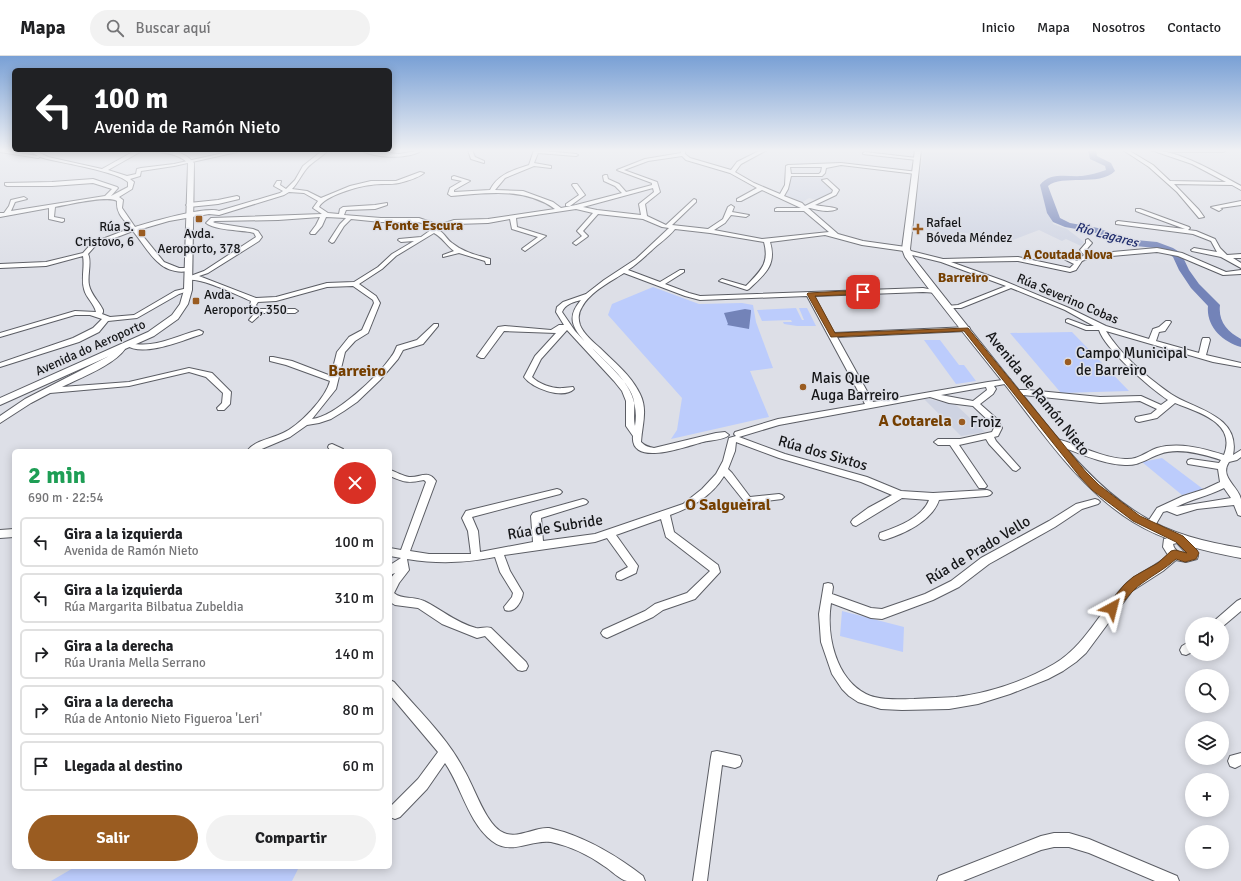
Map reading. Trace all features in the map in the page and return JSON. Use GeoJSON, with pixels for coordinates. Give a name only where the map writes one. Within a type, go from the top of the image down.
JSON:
{"type":"FeatureCollection","features":[{"type":"Feature","properties":{"kind":"main road","name":"Avenida do Aeroporto"},"geometry":{"type":"LineString","coordinates":[[0,402],[130,345],[151,334],[175,317],[184,304],[191,278],[188,269],[190,188]]}},
{"type":"Feature","properties":{"kind":"main road"},"geometry":{"type":"LineString","coordinates":[[906,250],[914,188]]}},
{"type":"Feature","properties":{"kind":"main road","name":"Avenida de Ramón Nieto"},"geometry":{"type":"LineString","coordinates":[[906,250],[1007,381],[1095,487],[1122,509],[1173,540],[1199,550],[1241,553]]}},
{"type":"Feature","properties":{"kind":"street"},"geometry":{"type":"LineString","coordinates":[[107,197],[115,188]]}},
{"type":"Feature","properties":{"kind":"street"},"geometry":{"type":"LineString","coordinates":[[3,215],[107,197],[115,197],[129,188]]}},
{"type":"Feature","properties":{"kind":"street"},"geometry":{"type":"LineString","coordinates":[[282,188],[286,191]]}},
{"type":"Feature","properties":{"kind":"street"},"geometry":{"type":"LineString","coordinates":[[326,215],[316,208],[322,200],[350,188]]}},
{"type":"Feature","properties":{"kind":"street"},"geometry":{"type":"LineString","coordinates":[[453,188],[450,193],[474,191],[521,192],[551,203],[561,210]]}},
{"type":"Feature","properties":{"kind":"street"},"geometry":{"type":"LineString","coordinates":[[568,208],[569,204],[582,195],[577,188]]}},
{"type":"Feature","properties":{"kind":"street"},"geometry":{"type":"LineString","coordinates":[[620,188],[624,194]]}},
{"type":"Feature","properties":{"kind":"street"},"geometry":{"type":"LineString","coordinates":[[191,278],[208,281],[255,300],[280,298],[320,286],[355,284],[380,268],[394,255],[422,240],[437,229],[454,222],[478,222],[561,210],[645,188]]}},
{"type":"Feature","properties":{"kind":"street"},"geometry":{"type":"LineString","coordinates":[[644,217],[642,204],[657,192],[656,188]]}},
{"type":"Feature","properties":{"kind":"street"},"geometry":{"type":"LineString","coordinates":[[739,200],[760,188]]}},
{"type":"Feature","properties":{"kind":"street"},"geometry":{"type":"LineString","coordinates":[[762,188],[808,208],[827,231],[851,241],[906,250],[943,261],[952,259],[1018,259],[1070,270],[1074,269],[1080,260],[1088,256],[1151,250],[1180,254],[1220,272],[1230,274],[1241,272]]}},
{"type":"Feature","properties":{"kind":"street"},"geometry":{"type":"LineString","coordinates":[[781,196],[786,188]]}},
{"type":"Feature","properties":{"kind":"street"},"geometry":{"type":"LineString","coordinates":[[808,208],[834,194],[836,190],[834,188]]}},
{"type":"Feature","properties":{"kind":"street"},"geometry":{"type":"LineString","coordinates":[[1175,188],[1198,211],[1201,217]]}},
{"type":"Feature","properties":{"kind":"street"},"geometry":{"type":"LineString","coordinates":[[191,278],[206,272],[257,240],[259,237],[256,232],[251,230],[214,226],[209,223],[217,216],[286,191],[305,192],[317,199],[322,200]]}},
{"type":"Feature","properties":{"kind":"street"},"geometry":{"type":"LineString","coordinates":[[474,191],[476,199]]}},
{"type":"Feature","properties":{"kind":"street"},"geometry":{"type":"LineString","coordinates":[[115,197],[120,200],[120,211],[134,230],[165,265],[178,270],[188,269]]}},
{"type":"Feature","properties":{"kind":"street"},"geometry":{"type":"LineString","coordinates":[[189,205],[218,202],[237,198]]}},
{"type":"Feature","properties":{"kind":"street"},"geometry":{"type":"LineString","coordinates":[[3,215],[12,206],[12,201],[24,199]]}},
{"type":"Feature","properties":{"kind":"street"},"geometry":{"type":"LineString","coordinates":[[694,201],[671,227],[670,233],[649,249],[636,262],[587,296],[575,311],[576,323],[583,333],[624,376],[636,394],[641,408],[637,435],[637,442],[641,447],[647,450],[654,450],[712,436],[733,437],[778,422],[1007,381]]}},
{"type":"Feature","properties":{"kind":"street"},"geometry":{"type":"LineString","coordinates":[[1219,209],[1214,207],[1241,203]]}},
{"type":"Feature","properties":{"kind":"street"},"geometry":{"type":"LineString","coordinates":[[341,216],[343,209],[346,208],[375,207],[385,204]]}},
{"type":"Feature","properties":{"kind":"street"},"geometry":{"type":"LineString","coordinates":[[52,206],[52,218],[62,220]]}},
{"type":"Feature","properties":{"kind":"street"},"geometry":{"type":"LineString","coordinates":[[576,207],[597,212],[644,217],[658,224],[671,227],[710,231],[767,241],[827,231]]}},
{"type":"Feature","properties":{"kind":"street"},"geometry":{"type":"LineString","coordinates":[[777,210],[808,208],[834,209]]}},
{"type":"Feature","properties":{"kind":"street"},"geometry":{"type":"LineString","coordinates":[[710,231],[714,226],[723,222],[730,210],[746,215]]}},
{"type":"Feature","properties":{"kind":"street"},"geometry":{"type":"LineString","coordinates":[[1138,210],[1205,235],[1213,240],[1217,249],[1225,256],[1241,266]]}},
{"type":"Feature","properties":{"kind":"street"},"geometry":{"type":"LineString","coordinates":[[0,266],[46,264],[85,254],[94,244],[157,222],[213,211],[216,212],[217,216],[233,220],[326,215],[381,220],[415,219],[437,229],[450,245],[459,251],[467,255],[488,260],[488,263]]}},
{"type":"Feature","properties":{"kind":"street"},"geometry":{"type":"LineString","coordinates":[[576,243],[585,236],[580,231],[581,228],[592,219],[597,212]]}},
{"type":"Feature","properties":{"kind":"street"},"geometry":{"type":"LineString","coordinates":[[312,233],[319,226],[326,215]]}},
{"type":"Feature","properties":{"kind":"street"},"geometry":{"type":"LineString","coordinates":[[513,216],[514,228],[543,236],[525,249]]}},
{"type":"Feature","properties":{"kind":"street"},"geometry":{"type":"LineString","coordinates":[[332,241],[342,224],[350,217]]}},
{"type":"Feature","properties":{"kind":"street"},"geometry":{"type":"LineString","coordinates":[[1118,224],[1194,232],[1205,235]]}},
{"type":"Feature","properties":{"kind":"street"},"geometry":{"type":"LineString","coordinates":[[401,240],[422,240]]}},
{"type":"Feature","properties":{"kind":"street"},"geometry":{"type":"LineString","coordinates":[[1088,240],[1089,243],[1083,250],[1088,256]]}},
{"type":"Feature","properties":{"kind":"street"},"geometry":{"type":"LineString","coordinates":[[722,281],[747,288],[756,280],[765,271],[769,261],[770,251],[767,241]]}},
{"type":"Feature","properties":{"kind":"street"},"geometry":{"type":"LineString","coordinates":[[1194,250],[1225,256],[1241,256]]}},
{"type":"Feature","properties":{"kind":"street"},"geometry":{"type":"LineString","coordinates":[[445,256],[459,251]]}},
{"type":"Feature","properties":{"kind":"street"},"geometry":{"type":"LineString","coordinates":[[1055,253],[1077,263]]}},
{"type":"Feature","properties":{"kind":"street"},"geometry":{"type":"LineString","coordinates":[[85,254],[87,258],[85,267],[87,287],[89,294],[100,308],[100,312],[97,315]]}},
{"type":"Feature","properties":{"kind":"street","name":"Rúa Severino Cobas"},"geometry":{"type":"LineString","coordinates":[[943,261],[1002,282],[1067,309],[1103,328],[1202,356],[1241,365]]}},
{"type":"Feature","properties":{"kind":"street"},"geometry":{"type":"LineString","coordinates":[[623,270],[687,295],[700,298],[923,290],[937,292]]}},
{"type":"Feature","properties":{"kind":"street"},"geometry":{"type":"LineString","coordinates":[[661,284],[682,271]]}},
{"type":"Feature","properties":{"kind":"street"},"geometry":{"type":"LineString","coordinates":[[254,449],[287,435],[305,422],[332,389],[341,352],[352,339],[365,331],[377,303],[375,297],[358,288],[355,284]]}},
{"type":"Feature","properties":{"kind":"street"},"geometry":{"type":"LineString","coordinates":[[949,307],[959,307],[1011,286]]}},
{"type":"Feature","properties":{"kind":"street"},"geometry":{"type":"LineString","coordinates":[[0,335],[75,313],[85,312],[106,319],[117,320],[134,316],[145,312],[177,292],[188,290]]}},
{"type":"Feature","properties":{"kind":"street"},"geometry":{"type":"LineString","coordinates":[[810,294],[870,405]]}},
{"type":"Feature","properties":{"kind":"street"},"geometry":{"type":"LineString","coordinates":[[587,296],[578,298],[559,309],[559,312],[566,323],[626,391],[630,401],[630,426],[637,435]]}},
{"type":"Feature","properties":{"kind":"street"},"geometry":{"type":"LineString","coordinates":[[279,312],[280,298]]}},
{"type":"Feature","properties":{"kind":"street"},"geometry":{"type":"LineString","coordinates":[[255,300],[253,309],[260,312],[295,311]]}},
{"type":"Feature","properties":{"kind":"street"},"geometry":{"type":"LineString","coordinates":[[252,320],[260,312]]}},
{"type":"Feature","properties":{"kind":"street"},"geometry":{"type":"LineString","coordinates":[[0,365],[79,338],[96,330],[106,319]]}},
{"type":"Feature","properties":{"kind":"street"},"geometry":{"type":"LineString","coordinates":[[1068,321],[1086,328],[1103,328],[1102,331],[1107,340],[1125,360],[1174,399],[1204,412],[1227,428],[1230,433],[1230,452],[1222,467],[1225,483],[1238,501],[1241,512]]}},
{"type":"Feature","properties":{"kind":"street"},"geometry":{"type":"LineString","coordinates":[[1151,341],[1154,339],[1156,331],[1162,329],[1168,322]]}},
{"type":"Feature","properties":{"kind":"street"},"geometry":{"type":"LineString","coordinates":[[481,356],[501,329],[505,328],[553,332],[566,323]]}},
{"type":"Feature","properties":{"kind":"street"},"geometry":{"type":"LineString","coordinates":[[566,323],[538,358],[528,377],[534,382],[554,390],[564,392],[570,389]]}},
{"type":"Feature","properties":{"kind":"street"},"geometry":{"type":"LineString","coordinates":[[305,422],[310,423],[329,416],[356,400],[394,359],[400,348],[420,342],[436,325]]}},
{"type":"Feature","properties":{"kind":"street"},"geometry":{"type":"LineString","coordinates":[[833,335],[966,329]]}},
{"type":"Feature","properties":{"kind":"street"},"geometry":{"type":"LineString","coordinates":[[130,345],[140,348],[199,332]]}},
{"type":"Feature","properties":{"kind":"street"},"geometry":{"type":"LineString","coordinates":[[1202,356],[1206,340]]}},
{"type":"Feature","properties":{"kind":"street"},"geometry":{"type":"LineString","coordinates":[[0,420],[28,401],[110,359],[121,349]]}},
{"type":"Feature","properties":{"kind":"street"},"geometry":{"type":"LineString","coordinates":[[273,359],[289,363],[335,380]]}},
{"type":"Feature","properties":{"kind":"street"},"geometry":{"type":"LineString","coordinates":[[1232,364],[1241,370]]}},
{"type":"Feature","properties":{"kind":"street"},"geometry":{"type":"LineString","coordinates":[[50,390],[54,391],[77,387],[114,386],[163,377],[189,370],[209,375],[227,392],[226,404],[221,408]]}},
{"type":"Feature","properties":{"kind":"street"},"geometry":{"type":"LineString","coordinates":[[975,404],[990,392],[992,388],[988,384]]}},
{"type":"Feature","properties":{"kind":"street"},"geometry":{"type":"LineString","coordinates":[[1016,392],[1100,400],[1141,398],[1162,409]]}},
{"type":"Feature","properties":{"kind":"street"},"geometry":{"type":"LineString","coordinates":[[930,395],[975,404],[994,421],[998,428],[996,434],[989,436],[954,443],[938,442]]}},
{"type":"Feature","properties":{"kind":"street"},"geometry":{"type":"LineString","coordinates":[[1139,419],[1154,416],[1174,399]]}},
{"type":"Feature","properties":{"kind":"street"},"geometry":{"type":"LineString","coordinates":[[989,436],[992,442],[1016,468]]}},
{"type":"Feature","properties":{"kind":"street","name":"Rúa de Subride"},"geometry":{"type":"LineString","coordinates":[[392,552],[447,559],[476,557],[538,545],[587,539],[610,534],[686,506],[708,491],[723,470],[732,446],[733,437]]}},
{"type":"Feature","properties":{"kind":"street","name":"Rúa dos Sixtos"},"geometry":{"type":"LineString","coordinates":[[733,437],[775,455],[825,470],[860,478],[901,494],[935,497],[984,489],[954,443]]}},
{"type":"Feature","properties":{"kind":"street"},"geometry":{"type":"LineString","coordinates":[[1057,442],[1124,462],[1137,461],[1157,451],[1167,448],[1211,453],[1227,459],[1234,458],[1241,453]]}},
{"type":"Feature","properties":{"kind":"street"},"geometry":{"type":"LineString","coordinates":[[1191,462],[1222,467]]}},
{"type":"Feature","properties":{"kind":"street"},"geometry":{"type":"LineString","coordinates":[[723,470],[729,475],[747,499],[779,497]]}},
{"type":"Feature","properties":{"kind":"street"},"geometry":{"type":"LineString","coordinates":[[392,474],[403,479],[426,477],[431,481],[407,554],[399,564],[392,569]]}},
{"type":"Feature","properties":{"kind":"street"},"geometry":{"type":"LineString","coordinates":[[1155,528],[1156,514],[1166,507],[1186,498],[1208,492],[1225,483]]}},
{"type":"Feature","properties":{"kind":"street"},"geometry":{"type":"LineString","coordinates":[[476,557],[473,531],[468,518],[469,514],[557,492]]}},
{"type":"Feature","properties":{"kind":"street"},"geometry":{"type":"LineString","coordinates":[[856,522],[871,511],[901,494]]}},
{"type":"Feature","properties":{"kind":"street"},"geometry":{"type":"LineString","coordinates":[[884,536],[905,527],[931,509],[934,504],[935,497]]}},
{"type":"Feature","properties":{"kind":"street"},"geometry":{"type":"LineString","coordinates":[[1166,507],[1177,511],[1197,506],[1238,501]]}},
{"type":"Feature","properties":{"kind":"street"},"geometry":{"type":"LineString","coordinates":[[538,545],[536,516],[583,502]]}},
{"type":"Feature","properties":{"kind":"street","name":"Rúa de Prado Vello"},"geometry":{"type":"LineString","coordinates":[[1095,502],[1079,506],[1052,524],[985,562],[956,584],[929,597],[882,614],[871,613],[828,592],[824,614],[826,639],[833,664],[846,686],[856,694],[875,703],[886,704],[963,701],[1000,692],[1058,668],[1077,655],[1128,588],[1137,580],[1162,566],[1175,554]]}},
{"type":"Feature","properties":{"kind":"street"},"geometry":{"type":"LineString","coordinates":[[607,633],[649,614],[659,607],[691,596],[715,572],[714,568],[669,534],[665,514]]}},
{"type":"Feature","properties":{"kind":"street"},"geometry":{"type":"LineString","coordinates":[[0,534],[12,533]]}},
{"type":"Feature","properties":{"kind":"street"},"geometry":{"type":"LineString","coordinates":[[610,534],[633,566],[632,570],[621,576]]}},
{"type":"Feature","properties":{"kind":"street"},"geometry":{"type":"LineString","coordinates":[[1173,540],[1168,547],[1175,554],[1185,558],[1193,556],[1199,550]]}},
{"type":"Feature","properties":{"kind":"street"},"geometry":{"type":"LineString","coordinates":[[498,552],[505,572],[518,594],[517,599],[509,607]]}},
{"type":"Feature","properties":{"kind":"street"},"geometry":{"type":"LineString","coordinates":[[392,586],[404,570],[399,564]]}},
{"type":"Feature","properties":{"kind":"street"},"geometry":{"type":"LineString","coordinates":[[392,598],[394,600],[420,604],[446,620],[477,633],[486,631],[491,634],[522,666]]}},
{"type":"Feature","properties":{"kind":"street"},"geometry":{"type":"LineString","coordinates":[[1226,617],[1241,604]]}},
{"type":"Feature","properties":{"kind":"street"},"geometry":{"type":"LineString","coordinates":[[392,691],[445,752],[456,768],[480,816],[490,831],[501,839],[512,841],[548,834],[576,843],[603,855],[638,881]]}},
{"type":"Feature","properties":{"kind":"street"},"geometry":{"type":"LineString","coordinates":[[395,812],[416,791],[439,763],[445,752]]}},
{"type":"Feature","properties":{"kind":"street"},"geometry":{"type":"LineString","coordinates":[[700,881],[717,757],[735,761]]}},
{"type":"Feature","properties":{"kind":"street"},"geometry":{"type":"LineString","coordinates":[[944,881],[1041,842],[1054,840],[1069,840],[1089,846],[1172,881]]}},
{"type":"Feature","properties":{"kind":"shaded area"},"geometry":{"type":"Polygon","coordinates":[[[788,188],[833,188],[835,190],[817,200],[809,198],[801,203],[786,195],[788,188]]]}},
{"type":"Feature","properties":{"kind":"shaded area"},"geometry":{"type":"Polygon","coordinates":[[[917,188],[1043,188],[1053,224],[1067,229],[1084,242],[1081,246],[1066,239],[1062,241],[1039,230],[1013,240],[958,232],[967,240],[938,238],[938,232],[917,228],[918,226],[915,226],[915,223],[912,221],[917,188]]]}},
{"type":"Feature","properties":{"kind":"shaded area"},"geometry":{"type":"Polygon","coordinates":[[[653,287],[699,304],[742,303],[753,305],[756,322],[773,368],[750,371],[769,417],[671,439],[677,430],[682,398],[608,315],[612,304],[653,287]]]}},
{"type":"Feature","properties":{"kind":"shaded area"},"geometry":{"type":"Polygon","coordinates":[[[796,308],[802,320],[804,320],[799,308],[807,308],[816,326],[797,326],[784,324],[783,322],[792,322],[791,320],[762,321],[757,310],[796,308]]]}},
{"type":"Feature","properties":{"kind":"shaded area"},"geometry":{"type":"Polygon","coordinates":[[[745,309],[751,310],[749,329],[727,325],[728,324],[724,313],[745,309]]]}},
{"type":"Feature","properties":{"kind":"shaded area","name":"Campo Municipal de Barreiro"},"geometry":{"type":"Polygon","coordinates":[[[1072,332],[1129,391],[1061,393],[1010,333],[1072,332]]]}},
{"type":"Feature","properties":{"kind":"shaded area"},"geometry":{"type":"Polygon","coordinates":[[[924,340],[940,340],[959,365],[964,365],[976,381],[956,384],[924,340]]]}},
{"type":"Feature","properties":{"kind":"shaded area"},"geometry":{"type":"Polygon","coordinates":[[[924,399],[956,405],[985,432],[961,436],[924,399]]]}},
{"type":"Feature","properties":{"kind":"shaded area"},"geometry":{"type":"Polygon","coordinates":[[[1162,458],[1203,489],[1182,495],[1142,462],[1162,458]]]}},
{"type":"Feature","properties":{"kind":"shaded area"},"geometry":{"type":"Polygon","coordinates":[[[842,611],[904,627],[903,652],[840,636],[842,611]]]}},
{"type":"Feature","properties":{"kind":"shaded area"},"geometry":{"type":"Polygon","coordinates":[[[72,869],[298,869],[292,881],[51,881],[72,869]]]}},
{"type":"Feature","properties":{"kind":"waterway","name":"Río Lagares"},"geometry":{"type":"LineString","coordinates":[[1045,188],[1052,213],[1056,220],[1068,225],[1095,230],[1116,238],[1136,243],[1157,245],[1177,255],[1184,270],[1195,286],[1214,305],[1215,317],[1218,326],[1229,337],[1241,343]]}},
{"type":"Feature","properties":{"kind":"place","name":"Avda. Aeroporto, 378"},"geometry":{"type":"Point","coordinates":[199,219]}},
{"type":"Feature","properties":{"kind":"place","name":"Rafael Bóveda Méndez"},"geometry":{"type":"Point","coordinates":[918,229]}},
{"type":"Feature","properties":{"kind":"place","name":"Rúa S. Cristovo, 6"},"geometry":{"type":"Point","coordinates":[142,233]}},
{"type":"Feature","properties":{"kind":"place","name":"Avda. Aeroporto, 350"},"geometry":{"type":"Point","coordinates":[196,301]}},
{"type":"Feature","properties":{"kind":"place","name":"Campo Municipal de Barreiro"},"geometry":{"type":"Point","coordinates":[1068,362]}},
{"type":"Feature","properties":{"kind":"place","name":"Mais Que Auga Barreiro"},"geometry":{"type":"Point","coordinates":[803,387]}},
{"type":"Feature","properties":{"kind":"place","name":"Froiz"},"geometry":{"type":"Point","coordinates":[962,422]}},
{"type":"Feature","properties":{"kind":"district","name":"A Fonte Escura"},"geometry":{"type":"Point","coordinates":[418,225]}},
{"type":"Feature","properties":{"kind":"district","name":"A Coutada Nova"},"geometry":{"type":"Point","coordinates":[1068,254]}},
{"type":"Feature","properties":{"kind":"district","name":"Barreiro"},"geometry":{"type":"Point","coordinates":[963,277]}},
{"type":"Feature","properties":{"kind":"district","name":"Barreiro"},"geometry":{"type":"Point","coordinates":[357,370]}},
{"type":"Feature","properties":{"kind":"district","name":"A Cotarela"},"geometry":{"type":"Point","coordinates":[915,420]}},
{"type":"Feature","properties":{"kind":"district","name":"O Salgueiral"},"geometry":{"type":"Point","coordinates":[728,504]}},
{"type":"Feature","properties":{"kind":"route"},"geometry":{"type":"LineString","coordinates":[[863,292],[810,294],[833,335],[966,329],[1095,487],[1110,500],[1136,518],[1179,539],[1194,553],[1193,556],[1185,558],[1175,554],[1162,566],[1137,580],[1128,588],[1112,608]]}}]}
